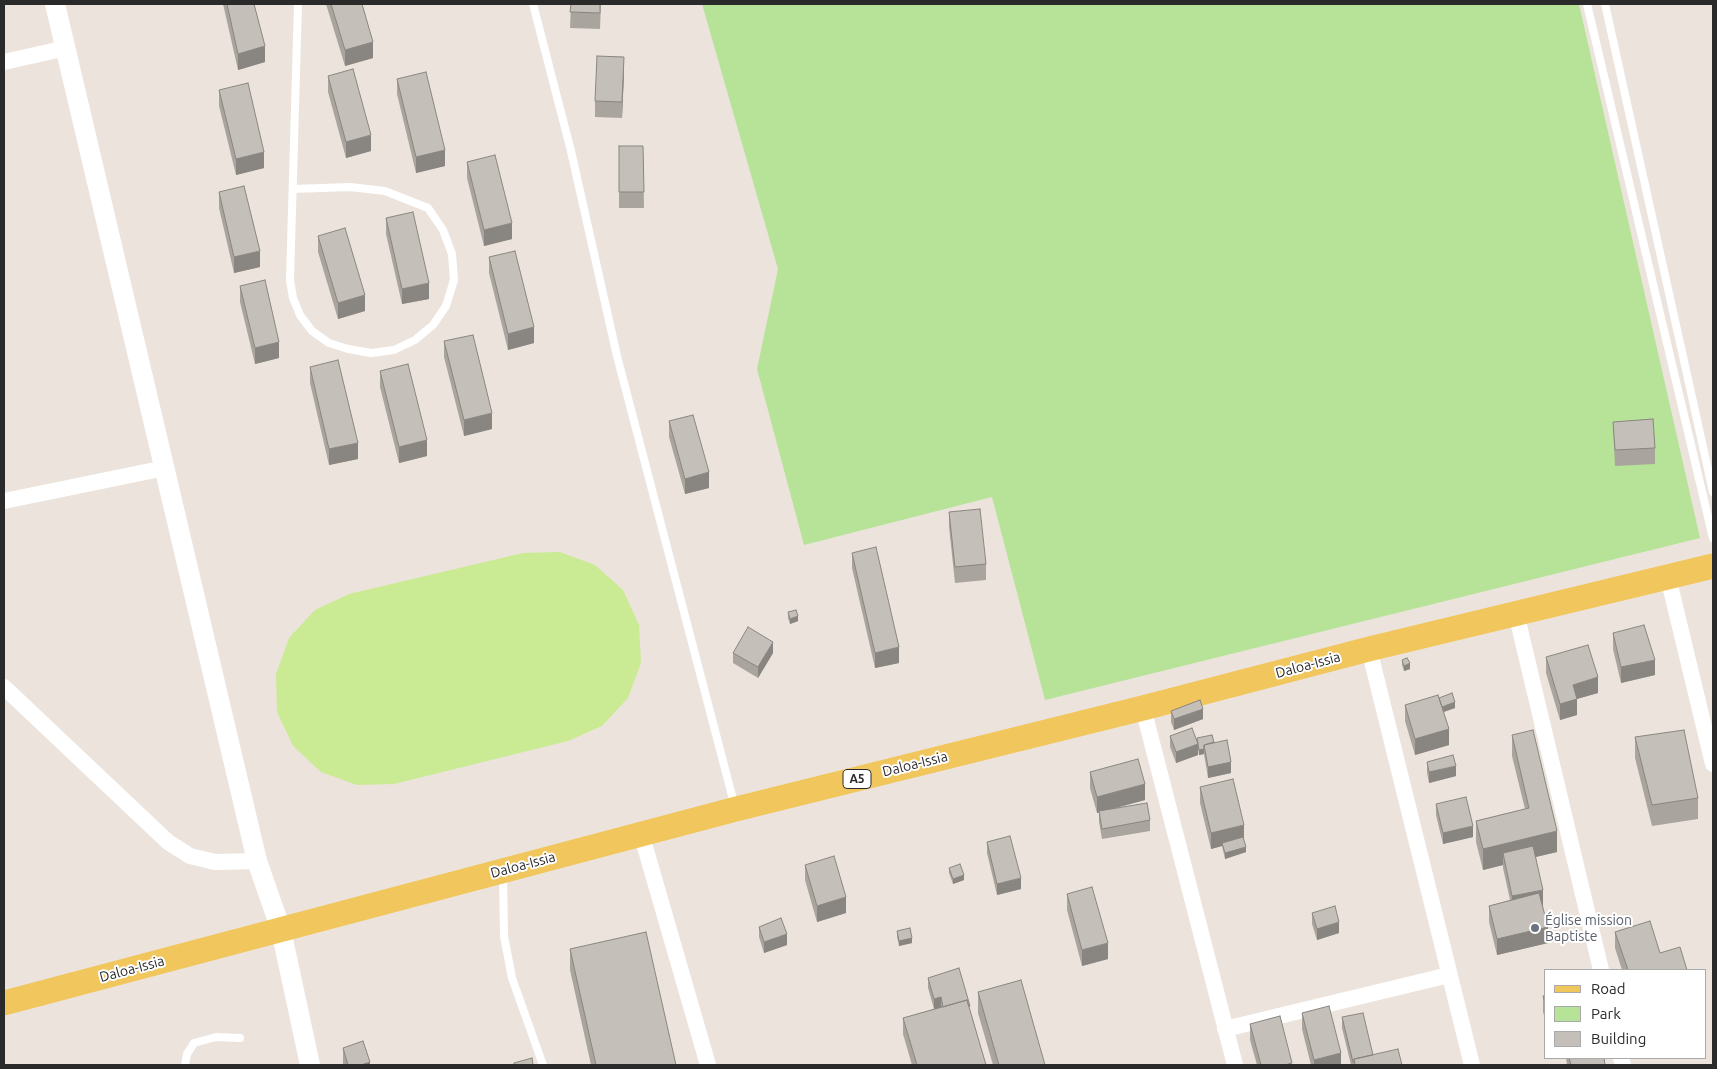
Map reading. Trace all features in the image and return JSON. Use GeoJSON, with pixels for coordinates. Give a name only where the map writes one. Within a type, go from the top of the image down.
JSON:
{"type":"FeatureCollection","features":[{"type":"Feature","properties":{"kind":"main road","name":"Daloa-Issia"},"geometry":{"type":"LineString","coordinates":[[4,1003],[736,809],[1143,708],[1369,649],[1713,566]]}},
{"type":"Feature","properties":{"kind":"street"},"geometry":{"type":"LineString","coordinates":[[55,4],[257,861],[281,930],[310,1065]]}},
{"type":"Feature","properties":{"kind":"street"},"geometry":{"type":"LineString","coordinates":[[4,62],[66,48]]}},
{"type":"Feature","properties":{"kind":"street"},"geometry":{"type":"LineString","coordinates":[[4,501],[165,468]]}},
{"type":"Feature","properties":{"kind":"street"},"geometry":{"type":"LineString","coordinates":[[1668,577],[1713,764]]}},
{"type":"Feature","properties":{"kind":"street"},"geometry":{"type":"LineString","coordinates":[[1516,613],[1601,969]]}},
{"type":"Feature","properties":{"kind":"street"},"geometry":{"type":"LineString","coordinates":[[1369,649],[1472,1065]]}},
{"type":"Feature","properties":{"kind":"street"},"geometry":{"type":"LineString","coordinates":[[4,687],[168,842],[190,856],[215,862],[257,861]]}},
{"type":"Feature","properties":{"kind":"street"},"geometry":{"type":"LineString","coordinates":[[1143,708],[1234,1065]]}},
{"type":"Feature","properties":{"kind":"street"},"geometry":{"type":"LineString","coordinates":[[641,834],[708,1065]]}},
{"type":"Feature","properties":{"kind":"street"},"geometry":{"type":"LineString","coordinates":[[1224,1029],[1449,975]]}},
{"type":"Feature","properties":{"kind":"lane"},"geometry":{"type":"LineString","coordinates":[[293,189],[350,187],[385,191],[428,208],[443,230],[452,254],[454,280],[446,306],[433,325],[415,340],[394,350],[371,353],[329,343],[312,331],[300,315],[293,298],[290,280],[298,4]]}},
{"type":"Feature","properties":{"kind":"lane"},"geometry":{"type":"LineString","coordinates":[[533,4],[570,151],[617,356],[736,809]]}},
{"type":"Feature","properties":{"kind":"lane"},"geometry":{"type":"LineString","coordinates":[[1587,4],[1713,538]]}},
{"type":"Feature","properties":{"kind":"lane"},"geometry":{"type":"LineString","coordinates":[[1605,4],[1713,492]]}},
{"type":"Feature","properties":{"kind":"lane"},"geometry":{"type":"LineString","coordinates":[[502,870],[504,936],[512,978],[543,1065]]}},
{"type":"Feature","properties":{"kind":"lane"},"geometry":{"type":"LineString","coordinates":[[185,1065],[187,1054],[194,1043],[216,1037],[240,1038]]}},
{"type":"Feature","properties":{"kind":"green space"},"geometry":{"type":"Polygon","coordinates":[[[702,4],[1579,4],[1700,538],[1045,700],[992,497],[804,545],[757,369],[778,269],[702,4]]]}},
{"type":"Feature","properties":{"kind":"green space"},"geometry":{"type":"Polygon","coordinates":[[[560,552],[595,565],[623,590],[639,625],[641,663],[628,698],[602,726],[568,741],[394,784],[357,785],[321,772],[293,746],[277,712],[276,674],[289,638],[315,610],[349,594],[523,553],[560,552]]]}},
{"type":"Feature","properties":{"kind":"building"},"geometry":{"type":"Polygon","coordinates":[[[227,4],[254,4],[265,46],[238,54],[227,4]]]}},
{"type":"Feature","properties":{"kind":"building"},"geometry":{"type":"Polygon","coordinates":[[[331,4],[362,4],[373,42],[345,50],[331,4]]]}},
{"type":"Feature","properties":{"kind":"building"},"geometry":{"type":"Polygon","coordinates":[[[571,4],[600,4],[600,13],[570,12],[571,4]]]}},
{"type":"Feature","properties":{"kind":"building"},"geometry":{"type":"Polygon","coordinates":[[[597,56],[624,57],[622,102],[595,101],[597,56]]]}},
{"type":"Feature","properties":{"kind":"building"},"geometry":{"type":"Polygon","coordinates":[[[353,69],[371,135],[346,142],[328,76],[353,69]]]}},
{"type":"Feature","properties":{"kind":"building"},"geometry":{"type":"Polygon","coordinates":[[[426,72],[445,150],[416,157],[397,79],[426,72]]]}},
{"type":"Feature","properties":{"kind":"building"},"geometry":{"type":"Polygon","coordinates":[[[248,83],[264,152],[236,159],[219,90],[248,83]]]}},
{"type":"Feature","properties":{"kind":"building"},"geometry":{"type":"Polygon","coordinates":[[[619,146],[643,146],[644,192],[619,192],[619,146]]]}},
{"type":"Feature","properties":{"kind":"building"},"geometry":{"type":"Polygon","coordinates":[[[495,155],[512,223],[484,230],[467,162],[495,155]]]}},
{"type":"Feature","properties":{"kind":"building"},"geometry":{"type":"Polygon","coordinates":[[[244,186],[260,251],[234,257],[219,192],[244,186]]]}},
{"type":"Feature","properties":{"kind":"building"},"geometry":{"type":"Polygon","coordinates":[[[413,212],[429,283],[402,289],[386,218],[413,212]]]}},
{"type":"Feature","properties":{"kind":"building"},"geometry":{"type":"Polygon","coordinates":[[[345,228],[365,295],[338,303],[318,236],[345,228]]]}},
{"type":"Feature","properties":{"kind":"building"},"geometry":{"type":"Polygon","coordinates":[[[515,251],[534,327],[508,334],[489,257],[515,251]]]}},
{"type":"Feature","properties":{"kind":"building"},"geometry":{"type":"Polygon","coordinates":[[[265,280],[279,342],[255,348],[240,286],[265,280]]]}},
{"type":"Feature","properties":{"kind":"building"},"geometry":{"type":"Polygon","coordinates":[[[473,335],[492,413],[464,420],[444,341],[473,335]]]}},
{"type":"Feature","properties":{"kind":"building"},"geometry":{"type":"Polygon","coordinates":[[[338,360],[358,443],[329,449],[310,367],[338,360]]]}},
{"type":"Feature","properties":{"kind":"building"},"geometry":{"type":"Polygon","coordinates":[[[408,364],[427,440],[399,447],[380,371],[408,364]]]}},
{"type":"Feature","properties":{"kind":"building"},"geometry":{"type":"Polygon","coordinates":[[[693,415],[709,472],[685,479],[669,421],[693,415]]]}},
{"type":"Feature","properties":{"kind":"building"},"geometry":{"type":"Polygon","coordinates":[[[1653,419],[1655,448],[1615,450],[1613,422],[1653,419]]]}},
{"type":"Feature","properties":{"kind":"building"},"geometry":{"type":"Polygon","coordinates":[[[980,509],[986,564],[955,567],[949,512],[980,509]]]}},
{"type":"Feature","properties":{"kind":"building"},"geometry":{"type":"Polygon","coordinates":[[[876,547],[899,647],[875,653],[852,553],[876,547]]]}},
{"type":"Feature","properties":{"kind":"building"},"geometry":{"type":"Polygon","coordinates":[[[796,610],[798,616],[790,619],[788,612],[796,610]]]}},
{"type":"Feature","properties":{"kind":"building"},"geometry":{"type":"Polygon","coordinates":[[[1644,625],[1655,660],[1621,667],[1613,633],[1644,625]]]}},
{"type":"Feature","properties":{"kind":"building"},"geometry":{"type":"Polygon","coordinates":[[[748,627],[773,642],[758,667],[733,653],[748,627]]]}},
{"type":"Feature","properties":{"kind":"building"},"geometry":{"type":"Polygon","coordinates":[[[1588,645],[1598,677],[1573,685],[1577,699],[1560,704],[1546,657],[1588,645]]]}},
{"type":"Feature","properties":{"kind":"building"},"geometry":{"type":"Polygon","coordinates":[[[1407,658],[1410,663],[1404,666],[1402,660],[1407,658]]]}},
{"type":"Feature","properties":{"kind":"building"},"geometry":{"type":"Polygon","coordinates":[[[1452,693],[1455,702],[1442,707],[1439,698],[1452,693]]]}},
{"type":"Feature","properties":{"kind":"building"},"geometry":{"type":"Polygon","coordinates":[[[1438,695],[1449,729],[1415,739],[1405,705],[1438,695]]]}},
{"type":"Feature","properties":{"kind":"building"},"geometry":{"type":"Polygon","coordinates":[[[1200,700],[1203,709],[1174,719],[1171,711],[1200,700]]]}},
{"type":"Feature","properties":{"kind":"building"},"geometry":{"type":"Polygon","coordinates":[[[1192,728],[1198,744],[1176,752],[1170,736],[1192,728]]]}},
{"type":"Feature","properties":{"kind":"building"},"geometry":{"type":"Polygon","coordinates":[[[1533,730],[1557,831],[1483,849],[1476,821],[1529,808],[1512,735],[1533,730]]]}},
{"type":"Feature","properties":{"kind":"building"},"geometry":{"type":"Polygon","coordinates":[[[1684,730],[1698,798],[1652,805],[1635,737],[1684,730]]]}},
{"type":"Feature","properties":{"kind":"building"},"geometry":{"type":"Polygon","coordinates":[[[1212,735],[1214,742],[1204,745],[1204,749],[1199,750],[1197,738],[1212,735]]]}},
{"type":"Feature","properties":{"kind":"building"},"geometry":{"type":"Polygon","coordinates":[[[1227,740],[1231,762],[1208,767],[1204,745],[1227,740]]]}},
{"type":"Feature","properties":{"kind":"building"},"geometry":{"type":"Polygon","coordinates":[[[1453,755],[1456,766],[1429,772],[1427,762],[1453,755]]]}},
{"type":"Feature","properties":{"kind":"building"},"geometry":{"type":"Polygon","coordinates":[[[1138,759],[1145,784],[1097,797],[1090,772],[1138,759]]]}},
{"type":"Feature","properties":{"kind":"building"},"geometry":{"type":"Polygon","coordinates":[[[1233,779],[1244,825],[1211,833],[1200,787],[1233,779]]]}},
{"type":"Feature","properties":{"kind":"building"},"geometry":{"type":"Polygon","coordinates":[[[1466,797],[1473,826],[1443,833],[1436,804],[1466,797]]]}},
{"type":"Feature","properties":{"kind":"building"},"geometry":{"type":"Polygon","coordinates":[[[1147,803],[1150,820],[1102,829],[1099,811],[1147,803]]]}},
{"type":"Feature","properties":{"kind":"building"},"geometry":{"type":"Polygon","coordinates":[[[1010,836],[1021,878],[997,884],[987,842],[1010,836]]]}},
{"type":"Feature","properties":{"kind":"building"},"geometry":{"type":"Polygon","coordinates":[[[1243,837],[1246,847],[1225,853],[1222,843],[1243,837]]]}},
{"type":"Feature","properties":{"kind":"building"},"geometry":{"type":"Polygon","coordinates":[[[1533,846],[1543,890],[1512,896],[1503,853],[1533,846]]]}},
{"type":"Feature","properties":{"kind":"building"},"geometry":{"type":"Polygon","coordinates":[[[834,856],[846,897],[817,906],[805,865],[834,856]]]}},
{"type":"Feature","properties":{"kind":"building"},"geometry":{"type":"Polygon","coordinates":[[[960,864],[964,875],[953,879],[949,868],[960,864]]]}},
{"type":"Feature","properties":{"kind":"building"},"geometry":{"type":"Polygon","coordinates":[[[1092,887],[1108,943],[1082,950],[1067,894],[1092,887]]]}},
{"type":"Feature","properties":{"kind":"building"},"geometry":{"type":"Polygon","coordinates":[[[1539,893],[1548,927],[1497,939],[1489,906],[1539,893]]]}},
{"type":"Feature","properties":{"kind":"building"},"geometry":{"type":"Polygon","coordinates":[[[1335,906],[1339,922],[1317,929],[1312,913],[1335,906]]]}},
{"type":"Feature","properties":{"kind":"building"},"geometry":{"type":"Polygon","coordinates":[[[781,918],[787,934],[764,942],[759,927],[781,918]]]}},
{"type":"Feature","properties":{"kind":"building"},"geometry":{"type":"Polygon","coordinates":[[[1650,921],[1660,953],[1680,947],[1687,969],[1628,969],[1615,932],[1650,921]]]}},
{"type":"Feature","properties":{"kind":"building"},"geometry":{"type":"Polygon","coordinates":[[[910,928],[912,938],[899,941],[897,931],[910,928]]]}},
{"type":"Feature","properties":{"kind":"building"},"geometry":{"type":"Polygon","coordinates":[[[646,932],[676,1065],[596,1065],[570,949],[646,932]]]}},
{"type":"Feature","properties":{"kind":"building"},"geometry":{"type":"Polygon","coordinates":[[[959,968],[970,1006],[967,1000],[943,1007],[941,997],[934,999],[928,978],[959,968]]]}},
{"type":"Feature","properties":{"kind":"building"},"geometry":{"type":"Polygon","coordinates":[[[1021,980],[1045,1065],[999,1065],[978,992],[1021,980]]]}},
{"type":"Feature","properties":{"kind":"building"},"geometry":{"type":"Polygon","coordinates":[[[967,1000],[986,1065],[917,1065],[903,1018],[967,1000]]]}},
{"type":"Feature","properties":{"kind":"building"},"geometry":{"type":"Polygon","coordinates":[[[1329,1006],[1341,1053],[1314,1060],[1302,1013],[1329,1006]]]}},
{"type":"Feature","properties":{"kind":"building"},"geometry":{"type":"Polygon","coordinates":[[[1363,1013],[1373,1055],[1354,1059],[1353,1062],[1342,1017],[1363,1013]]]}},
{"type":"Feature","properties":{"kind":"building"},"geometry":{"type":"Polygon","coordinates":[[[1280,1016],[1292,1063],[1285,1065],[1261,1065],[1250,1024],[1280,1016]]]}},
{"type":"Feature","properties":{"kind":"building"},"geometry":{"type":"Polygon","coordinates":[[[363,1041],[370,1062],[361,1065],[348,1065],[343,1048],[363,1041]]]}},
{"type":"Feature","properties":{"kind":"building"},"geometry":{"type":"Polygon","coordinates":[[[1398,1049],[1402,1065],[1355,1065],[1354,1059],[1398,1049]]]}},
{"type":"Feature","properties":{"kind":"building"},"geometry":{"type":"Polygon","coordinates":[[[532,1058],[533,1065],[514,1065],[514,1063],[532,1058]]]}},
{"type":"Feature","properties":{"kind":"building"},"geometry":{"type":"Polygon","coordinates":[[[1569,1059],[1604,1059],[1605,1065],[1571,1065],[1569,1059]]]}},
{"type":"Feature","properties":{"kind":"place","name":"Église mission Baptiste"},"geometry":{"type":"Point","coordinates":[1535,928]}}]}
